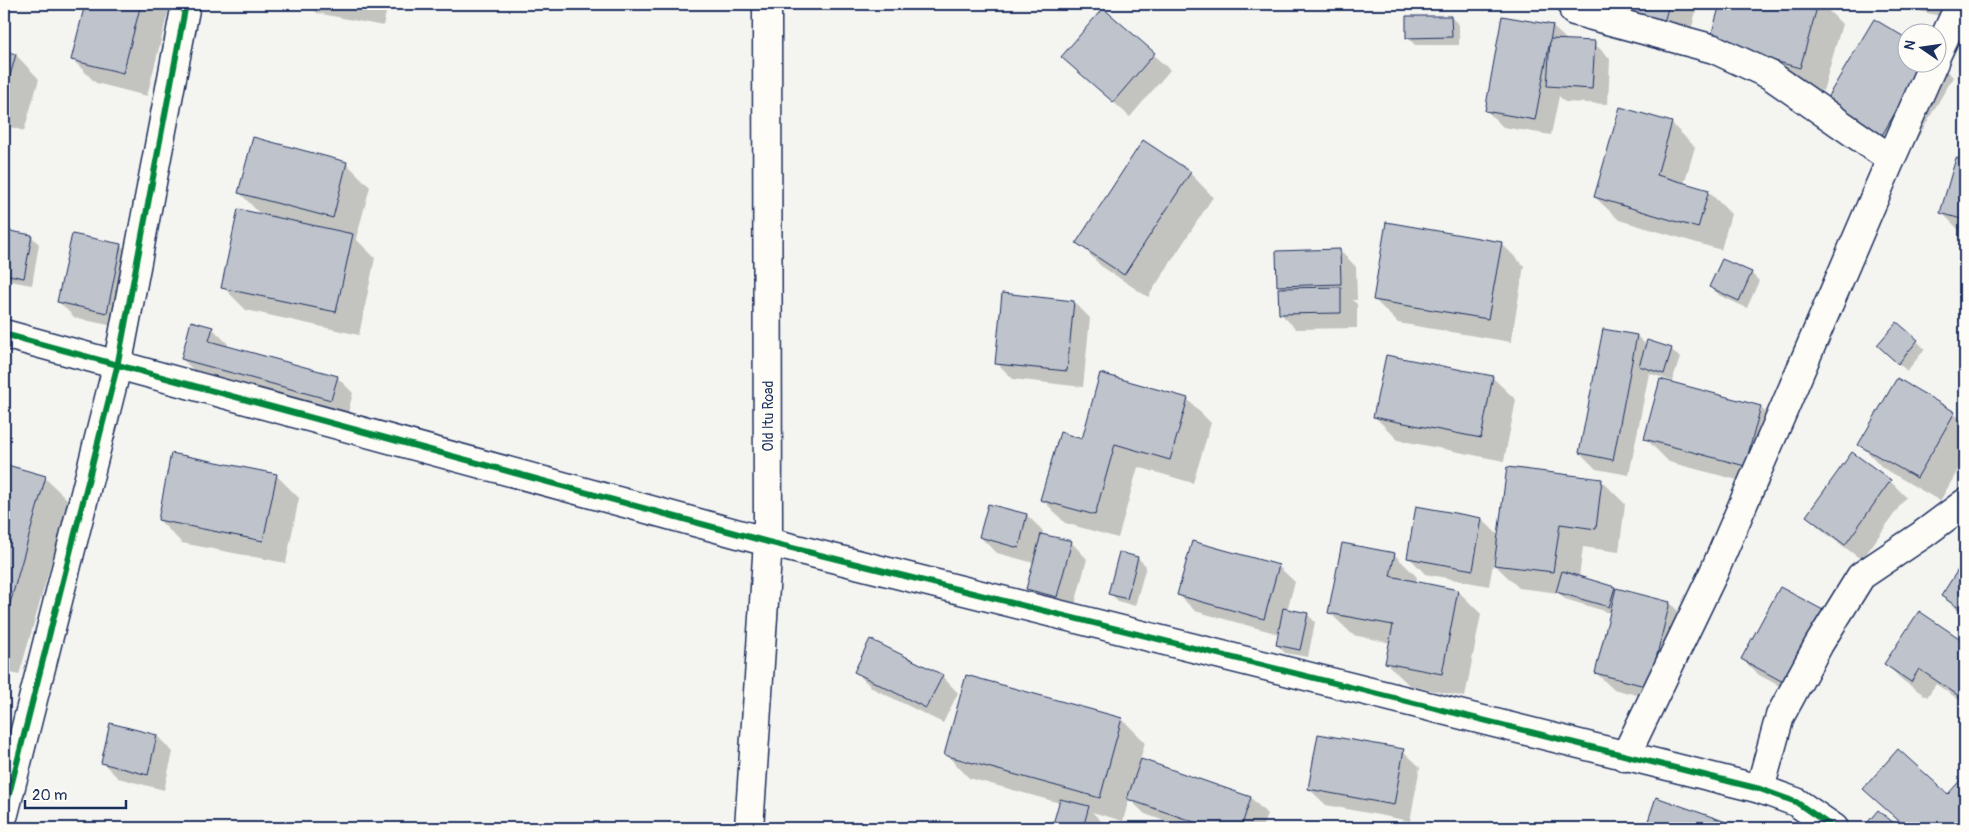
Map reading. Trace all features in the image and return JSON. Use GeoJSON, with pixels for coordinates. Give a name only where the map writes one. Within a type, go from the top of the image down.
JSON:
{"type":"FeatureCollection","features":[{"type":"Feature","properties":{"kind":"street"},"geometry":{"type":"LineString","coordinates":[[4,814],[118,367],[186,4]]}},
{"type":"Feature","properties":{"kind":"street","name":"Old Itu Road"},"geometry":{"type":"LineString","coordinates":[[748,828],[768,542],[767,4]]}},
{"type":"Feature","properties":{"kind":"street"},"geometry":{"type":"LineString","coordinates":[[1946,34],[1960,4]]}},
{"type":"Feature","properties":{"kind":"street"},"geometry":{"type":"LineString","coordinates":[[1574,11],[1714,49],[1770,75],[1890,159]]}},
{"type":"Feature","properties":{"kind":"street"},"geometry":{"type":"LineString","coordinates":[[1625,757],[1714,572],[1890,159],[1929,72]]}},
{"type":"Feature","properties":{"kind":"street"},"geometry":{"type":"LineString","coordinates":[[4,334],[118,367],[768,542],[1625,757],[1760,789],[1796,802],[1834,828]]}},
{"type":"Feature","properties":{"kind":"street"},"geometry":{"type":"LineString","coordinates":[[1760,789],[1780,716],[1819,644],[1861,576],[1965,503]]}},
{"type":"Feature","properties":{"kind":"building"},"geometry":{"type":"Polygon","coordinates":[[[85,4],[141,4],[123,73],[71,60],[85,4]]]}},
{"type":"Feature","properties":{"kind":"building"},"geometry":{"type":"Polygon","coordinates":[[[1580,4],[1669,4],[1661,34],[1580,4]]]}},
{"type":"Feature","properties":{"kind":"building"},"geometry":{"type":"Polygon","coordinates":[[[1720,4],[1818,4],[1800,68],[1709,43],[1720,4]]]}},
{"type":"Feature","properties":{"kind":"building"},"geometry":{"type":"Polygon","coordinates":[[[1103,8],[1155,53],[1113,102],[1061,57],[1103,8]]]}},
{"type":"Feature","properties":{"kind":"building"},"geometry":{"type":"Polygon","coordinates":[[[1406,16],[1451,16],[1452,37],[1406,38],[1406,16]]]}},
{"type":"Feature","properties":{"kind":"building"},"geometry":{"type":"Polygon","coordinates":[[[1502,16],[1553,25],[1535,120],[1485,111],[1502,16]]]}},
{"type":"Feature","properties":{"kind":"building"},"geometry":{"type":"Polygon","coordinates":[[[1874,19],[1896,32],[1896,72],[1919,72],[1878,142],[1821,108],[1874,19]]]}},
{"type":"Feature","properties":{"kind":"building"},"geometry":{"type":"Polygon","coordinates":[[[1550,39],[1595,41],[1592,89],[1547,86],[1550,39]]]}},
{"type":"Feature","properties":{"kind":"building"},"geometry":{"type":"Polygon","coordinates":[[[4,51],[16,54],[4,98],[4,51]]]}},
{"type":"Feature","properties":{"kind":"building"},"geometry":{"type":"Polygon","coordinates":[[[1620,107],[1672,122],[1657,175],[1709,190],[1698,228],[1594,197],[1620,107]]]}},
{"type":"Feature","properties":{"kind":"building"},"geometry":{"type":"Polygon","coordinates":[[[253,137],[347,162],[333,218],[238,193],[253,137]]]}},
{"type":"Feature","properties":{"kind":"building"},"geometry":{"type":"Polygon","coordinates":[[[1143,140],[1191,172],[1124,275],[1076,243],[1143,140]]]}},
{"type":"Feature","properties":{"kind":"building"},"geometry":{"type":"Polygon","coordinates":[[[1956,158],[1965,160],[1965,220],[1940,213],[1956,158]]]}},
{"type":"Feature","properties":{"kind":"building"},"geometry":{"type":"Polygon","coordinates":[[[238,209],[353,234],[336,312],[221,288],[238,209]]]}},
{"type":"Feature","properties":{"kind":"building"},"geometry":{"type":"Polygon","coordinates":[[[1386,222],[1502,242],[1488,319],[1373,300],[1386,222]]]}},
{"type":"Feature","properties":{"kind":"building"},"geometry":{"type":"Polygon","coordinates":[[[4,230],[32,235],[24,278],[4,274],[4,230]]]}},
{"type":"Feature","properties":{"kind":"building"},"geometry":{"type":"Polygon","coordinates":[[[72,234],[121,244],[107,313],[57,302],[72,234]]]}},
{"type":"Feature","properties":{"kind":"building"},"geometry":{"type":"Polygon","coordinates":[[[1340,249],[1341,284],[1277,286],[1276,251],[1340,249]]]}},
{"type":"Feature","properties":{"kind":"building"},"geometry":{"type":"Polygon","coordinates":[[[1722,259],[1752,272],[1739,301],[1709,287],[1722,259]]]}},
{"type":"Feature","properties":{"kind":"building"},"geometry":{"type":"Polygon","coordinates":[[[1341,287],[1341,313],[1279,314],[1278,288],[1341,287]]]}},
{"type":"Feature","properties":{"kind":"building"},"geometry":{"type":"Polygon","coordinates":[[[1002,293],[1074,301],[1067,371],[995,364],[1002,293]]]}},
{"type":"Feature","properties":{"kind":"building"},"geometry":{"type":"Polygon","coordinates":[[[191,321],[213,327],[209,341],[338,376],[331,400],[181,359],[191,321]]]}},
{"type":"Feature","properties":{"kind":"building"},"geometry":{"type":"Polygon","coordinates":[[[1897,322],[1918,340],[1898,364],[1877,345],[1897,322]]]}},
{"type":"Feature","properties":{"kind":"building"},"geometry":{"type":"Polygon","coordinates":[[[1603,329],[1637,335],[1613,460],[1579,453],[1603,329]]]}},
{"type":"Feature","properties":{"kind":"building"},"geometry":{"type":"Polygon","coordinates":[[[1647,340],[1672,348],[1664,374],[1639,366],[1647,340]]]}},
{"type":"Feature","properties":{"kind":"building"},"geometry":{"type":"Polygon","coordinates":[[[1386,355],[1493,376],[1481,438],[1373,417],[1386,355]]]}},
{"type":"Feature","properties":{"kind":"building"},"geometry":{"type":"Polygon","coordinates":[[[1100,373],[1188,398],[1170,460],[1115,444],[1095,515],[1040,500],[1060,432],[1082,439],[1100,373]]]}},
{"type":"Feature","properties":{"kind":"building"},"geometry":{"type":"Polygon","coordinates":[[[1897,378],[1955,412],[1917,478],[1858,445],[1897,378]]]}},
{"type":"Feature","properties":{"kind":"building"},"geometry":{"type":"Polygon","coordinates":[[[1660,379],[1761,406],[1745,466],[1644,439],[1660,379]]]}},
{"type":"Feature","properties":{"kind":"building"},"geometry":{"type":"Polygon","coordinates":[[[1852,452],[1891,480],[1845,545],[1806,516],[1852,452]]]}},
{"type":"Feature","properties":{"kind":"building"},"geometry":{"type":"Polygon","coordinates":[[[171,453],[277,474],[263,541],[158,520],[171,453]]]}},
{"type":"Feature","properties":{"kind":"building"},"geometry":{"type":"Polygon","coordinates":[[[4,464],[46,476],[4,625],[4,464]]]}},
{"type":"Feature","properties":{"kind":"building"},"geometry":{"type":"Polygon","coordinates":[[[1507,467],[1602,479],[1596,529],[1560,524],[1553,572],[1494,565],[1507,467]]]}},
{"type":"Feature","properties":{"kind":"building"},"geometry":{"type":"Polygon","coordinates":[[[988,504],[1027,514],[1019,548],[979,537],[988,504]]]}},
{"type":"Feature","properties":{"kind":"building"},"geometry":{"type":"Polygon","coordinates":[[[1416,506],[1482,518],[1473,570],[1407,558],[1416,506]]]}},
{"type":"Feature","properties":{"kind":"building"},"geometry":{"type":"Polygon","coordinates":[[[1041,534],[1072,541],[1057,597],[1026,589],[1041,534]]]}},
{"type":"Feature","properties":{"kind":"building"},"geometry":{"type":"Polygon","coordinates":[[[1192,541],[1279,565],[1264,619],[1177,595],[1192,541]]]}},
{"type":"Feature","properties":{"kind":"building"},"geometry":{"type":"Polygon","coordinates":[[[1342,543],[1395,553],[1390,576],[1458,590],[1442,674],[1385,663],[1393,625],[1328,613],[1342,543]]]}},
{"type":"Feature","properties":{"kind":"building"},"geometry":{"type":"Polygon","coordinates":[[[1119,552],[1138,557],[1127,599],[1108,594],[1119,552]]]}},
{"type":"Feature","properties":{"kind":"building"},"geometry":{"type":"Polygon","coordinates":[[[1965,559],[1965,612],[1941,596],[1965,559]]]}},
{"type":"Feature","properties":{"kind":"building"},"geometry":{"type":"Polygon","coordinates":[[[1562,571],[1615,587],[1609,607],[1556,592],[1562,571]]]}},
{"type":"Feature","properties":{"kind":"building"},"geometry":{"type":"Polygon","coordinates":[[[1780,587],[1823,610],[1785,683],[1741,659],[1780,587]]]}},
{"type":"Feature","properties":{"kind":"building"},"geometry":{"type":"Polygon","coordinates":[[[1616,588],[1670,602],[1649,687],[1595,673],[1616,588]]]}},
{"type":"Feature","properties":{"kind":"building"},"geometry":{"type":"Polygon","coordinates":[[[1283,608],[1308,613],[1300,650],[1276,645],[1283,608]]]}},
{"type":"Feature","properties":{"kind":"building"},"geometry":{"type":"Polygon","coordinates":[[[1919,611],[1965,642],[1965,700],[1919,669],[1911,682],[1884,664],[1919,611]]]}},
{"type":"Feature","properties":{"kind":"building"},"geometry":{"type":"Polygon","coordinates":[[[870,639],[943,675],[926,708],[854,672],[870,639]]]}},
{"type":"Feature","properties":{"kind":"building"},"geometry":{"type":"Polygon","coordinates":[[[966,675],[1122,718],[1100,798],[944,755],[966,675]]]}},
{"type":"Feature","properties":{"kind":"building"},"geometry":{"type":"Polygon","coordinates":[[[110,723],[157,735],[148,775],[101,763],[110,723]]]}},
{"type":"Feature","properties":{"kind":"building"},"geometry":{"type":"Polygon","coordinates":[[[1318,734],[1404,749],[1394,805],[1308,789],[1318,734]]]}},
{"type":"Feature","properties":{"kind":"building"},"geometry":{"type":"Polygon","coordinates":[[[1898,749],[1948,794],[1965,777],[1965,815],[1953,828],[1907,828],[1863,789],[1898,749]]]}},
{"type":"Feature","properties":{"kind":"building"},"geometry":{"type":"Polygon","coordinates":[[[1141,759],[1251,797],[1241,828],[1212,828],[1127,799],[1141,759]]]}},
{"type":"Feature","properties":{"kind":"building"},"geometry":{"type":"Polygon","coordinates":[[[1656,797],[1743,828],[1659,828],[1647,824],[1656,797]]]}},
{"type":"Feature","properties":{"kind":"building"},"geometry":{"type":"Polygon","coordinates":[[[1060,799],[1089,806],[1083,828],[1052,828],[1060,799]]]}},
{"type":"Feature","properties":{"kind":"building"},"geometry":{"type":"Polygon","coordinates":[[[1878,810],[1900,828],[1863,828],[1878,810]]]}},
{"type":"Feature","properties":{"kind":"cycle path"},"geometry":{"type":"LineString","coordinates":[[4,814],[117,367],[186,4]]}},
{"type":"Feature","properties":{"kind":"cycle path"},"geometry":{"type":"LineString","coordinates":[[4,334],[768,542],[1760,789],[1796,802],[1834,828]]}}]}
